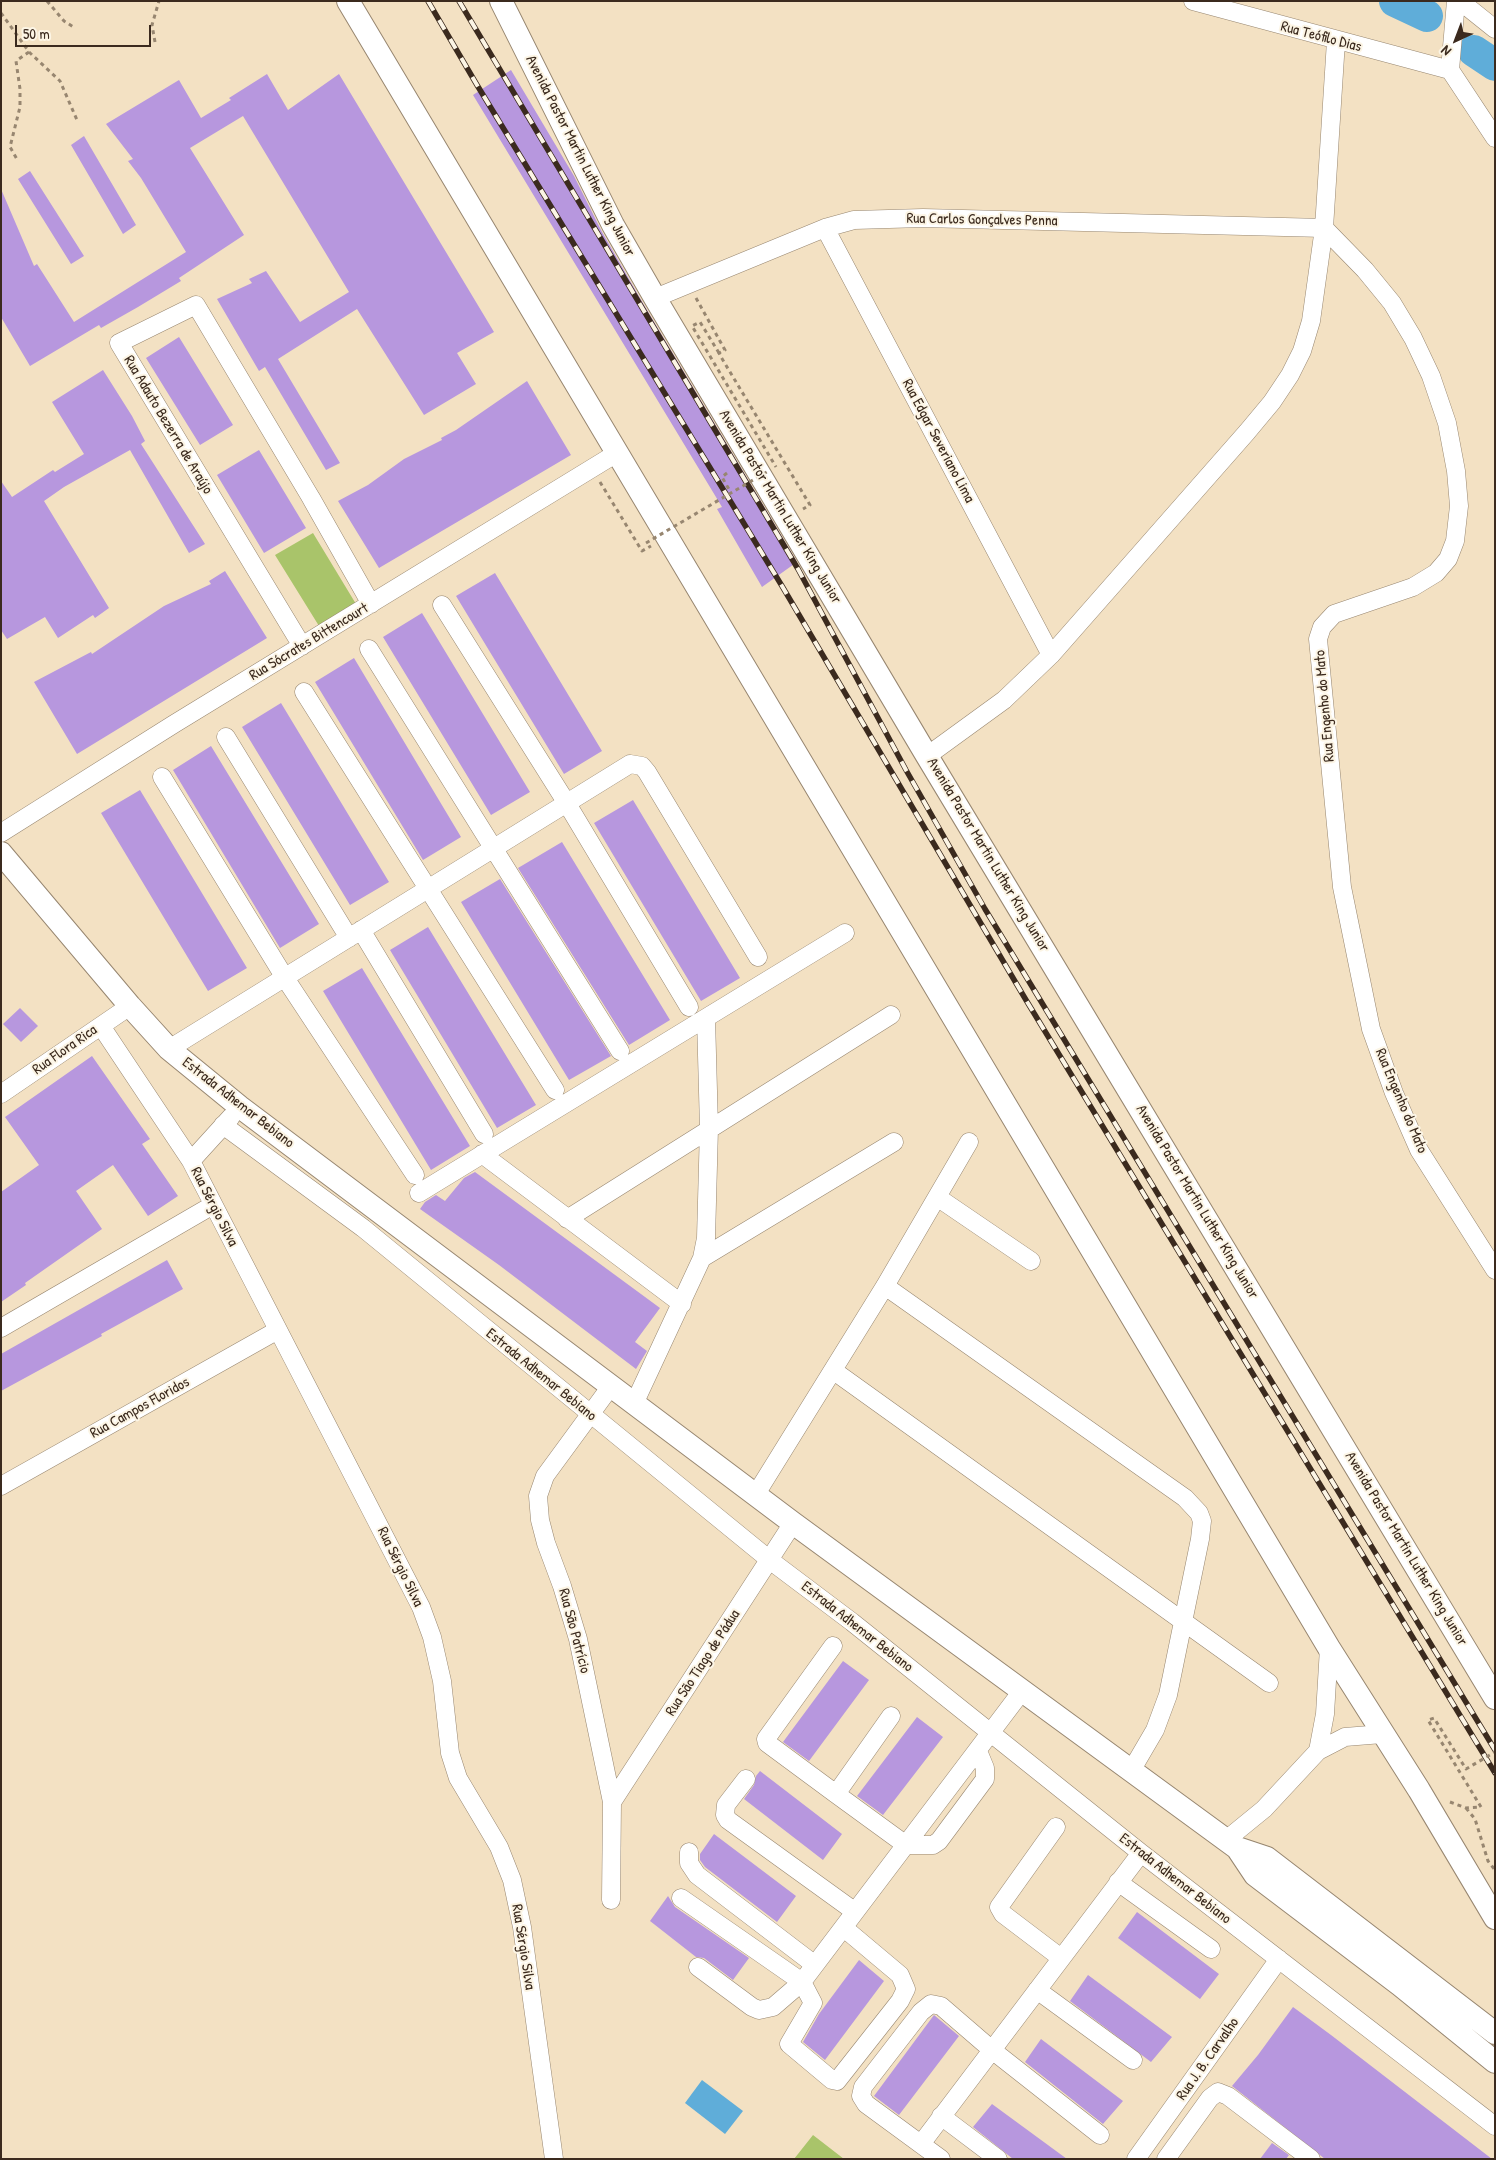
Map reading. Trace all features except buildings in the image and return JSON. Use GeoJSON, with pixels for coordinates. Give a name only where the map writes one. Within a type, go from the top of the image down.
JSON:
{"type":"FeatureCollection","features":[{"type":"Feature","properties":{"kind":"main road"},"geometry":{"type":"LineString","coordinates":[[348,1],[1329,1648],[1495,1918]]}},
{"type":"Feature","properties":{"kind":"main road","name":"Avenida Pastor Martin Luther King Junior"},"geometry":{"type":"LineString","coordinates":[[501,1],[613,224],[655,298],[927,756],[1495,1698]]}},
{"type":"Feature","properties":{"kind":"main road","name":"Estrada Adhemar Bebiano"},"geometry":{"type":"LineString","coordinates":[[1,853],[130,1006],[170,1049],[240,1107],[793,1523],[1231,1844],[1267,1858],[1495,2032]]}},
{"type":"Feature","properties":{"kind":"main road","name":"Estrada Adhemar Bebiano"},"geometry":{"type":"LineString","coordinates":[[1231,1844],[1255,1875],[1400,1986],[1495,2062]]}},
{"type":"Feature","properties":{"kind":"street","name":"Rua Teófilo Dias"},"geometry":{"type":"LineString","coordinates":[[1193,1],[1336,41],[1450,64]]}},
{"type":"Feature","properties":{"kind":"street"},"geometry":{"type":"LineString","coordinates":[[1495,28],[1457,7],[1450,64],[1495,138]]}},
{"type":"Feature","properties":{"kind":"street"},"geometry":{"type":"LineString","coordinates":[[927,756],[1004,700],[1051,655],[1259,417],[1290,376],[1302,351],[1311,321],[1324,228],[1336,41]]}},
{"type":"Feature","properties":{"kind":"street","name":"Rua Carlos Gonçalves Penna"},"geometry":{"type":"LineString","coordinates":[[655,298],[825,228],[854,220],[885,218],[1324,228]]}},
{"type":"Feature","properties":{"kind":"street","name":"Rua Edgar Severiano Lima"},"geometry":{"type":"LineString","coordinates":[[825,228],[1051,655]]}},
{"type":"Feature","properties":{"kind":"street","name":"Rua Engenho do Mato"},"geometry":{"type":"LineString","coordinates":[[1324,228],[1365,270],[1392,303],[1413,338],[1432,376],[1447,423],[1456,471],[1459,506],[1455,541],[1448,559],[1436,573],[1413,587],[1334,614],[1322,627],[1318,639],[1342,887],[1371,1029],[1394,1093],[1419,1150],[1495,1270]]}},
{"type":"Feature","properties":{"kind":"street","name":"Rua Adauto Bezerra de Araújo"},"geometry":{"type":"LineString","coordinates":[[302,646],[119,343],[196,305],[311,498],[371,604]]}},
{"type":"Feature","properties":{"kind":"street","name":"Rua Sócrates Bittencourt"},"geometry":{"type":"LineString","coordinates":[[1,833],[617,453]]}},
{"type":"Feature","properties":{"kind":"street"},"geometry":{"type":"LineString","coordinates":[[442,606],[566,802],[689,1007]]}},
{"type":"Feature","properties":{"kind":"street"},"geometry":{"type":"LineString","coordinates":[[369,649],[620,1051]]}},
{"type":"Feature","properties":{"kind":"street"},"geometry":{"type":"LineString","coordinates":[[304,692],[555,1090]]}},
{"type":"Feature","properties":{"kind":"street"},"geometry":{"type":"LineString","coordinates":[[226,737],[484,1134]]}},
{"type":"Feature","properties":{"kind":"street"},"geometry":{"type":"LineString","coordinates":[[170,1049],[630,764],[642,766],[647,772],[758,957]]}},
{"type":"Feature","properties":{"kind":"street"},"geometry":{"type":"LineString","coordinates":[[162,777],[285,978],[415,1175]]}},
{"type":"Feature","properties":{"kind":"street"},"geometry":{"type":"LineString","coordinates":[[419,1193],[845,933]]}},
{"type":"Feature","properties":{"kind":"street","name":"Rua Flora Rica"},"geometry":{"type":"LineString","coordinates":[[1,1094],[130,1006]]}},
{"type":"Feature","properties":{"kind":"street"},"geometry":{"type":"LineString","coordinates":[[567,1219],[891,1015]]}},
{"type":"Feature","properties":{"kind":"street"},"geometry":{"type":"LineString","coordinates":[[634,1404],[702,1258],[706,1238],[709,1128],[706,1018]]}},
{"type":"Feature","properties":{"kind":"street","name":"Rua Sérgio Silva"},"geometry":{"type":"LineString","coordinates":[[101,1026],[191,1161],[369,1505],[420,1607],[432,1637],[442,1681],[450,1753],[458,1778],[499,1847],[512,1880],[522,1927],[554,2159]]}},
{"type":"Feature","properties":{"kind":"street"},"geometry":{"type":"LineString","coordinates":[[191,1161],[240,1107]]}},
{"type":"Feature","properties":{"kind":"street","name":"Estrada Adhemar Bebiano"},"geometry":{"type":"LineString","coordinates":[[223,1125],[363,1228],[771,1561],[852,1622],[1141,1852],[1495,2126]]}},
{"type":"Feature","properties":{"kind":"street"},"geometry":{"type":"LineString","coordinates":[[702,1258],[894,1142]]}},
{"type":"Feature","properties":{"kind":"street"},"geometry":{"type":"LineString","coordinates":[[756,1494],[834,1371],[969,1142]]}},
{"type":"Feature","properties":{"kind":"street"},"geometry":{"type":"LineString","coordinates":[[482,1154],[682,1304]]}},
{"type":"Feature","properties":{"kind":"street"},"geometry":{"type":"LineString","coordinates":[[937,1197],[1031,1261]]}},
{"type":"Feature","properties":{"kind":"street"},"geometry":{"type":"LineString","coordinates":[[1,1328],[213,1205]]}},
{"type":"Feature","properties":{"kind":"street"},"geometry":{"type":"LineString","coordinates":[[885,1286],[1194,1506],[1202,1521],[1168,1695],[1159,1722],[1130,1771]]}},
{"type":"Feature","properties":{"kind":"street","name":"Rua Campos Floridos"},"geometry":{"type":"LineString","coordinates":[[1,1486],[278,1330]]}},
{"type":"Feature","properties":{"kind":"street"},"geometry":{"type":"LineString","coordinates":[[834,1371],[1269,1683]]}},
{"type":"Feature","properties":{"kind":"street","name":"Rua São Patrício"},"geometry":{"type":"LineString","coordinates":[[611,1386],[545,1476],[538,1496],[540,1520],[546,1543],[562,1586],[578,1639],[612,1802],[611,1900]]}},
{"type":"Feature","properties":{"kind":"street","name":"Rua São Tiago de Pádua"},"geometry":{"type":"LineString","coordinates":[[612,1802],[771,1561],[793,1523]]}},
{"type":"Feature","properties":{"kind":"street"},"geometry":{"type":"LineString","coordinates":[[833,1646],[766,1738],[767,1743],[906,1845],[927,1846],[939,1841],[985,1779],[985,1768],[978,1751]]}},
{"type":"Feature","properties":{"kind":"street"},"geometry":{"type":"LineString","coordinates":[[1318,1751],[1325,1714],[1329,1648]]}},
{"type":"Feature","properties":{"kind":"street"},"geometry":{"type":"LineString","coordinates":[[698,1967],[759,2010],[773,2007],[802,1982],[1022,1691]]}},
{"type":"Feature","properties":{"kind":"street"},"geometry":{"type":"LineString","coordinates":[[836,1794],[891,1716]]}},
{"type":"Feature","properties":{"kind":"street"},"geometry":{"type":"LineString","coordinates":[[1231,1844],[1318,1751],[1345,1737],[1382,1734]]}},
{"type":"Feature","properties":{"kind":"street"},"geometry":{"type":"LineString","coordinates":[[746,1779],[726,1805],[725,1815],[728,1820],[854,1911]]}},
{"type":"Feature","properties":{"kind":"street"},"geometry":{"type":"LineString","coordinates":[[1056,1827],[999,1907],[1003,1914],[1061,1958]]}},
{"type":"Feature","properties":{"kind":"street"},"geometry":{"type":"LineString","coordinates":[[689,1852],[689,1863],[697,1875],[815,1965]]}},
{"type":"Feature","properties":{"kind":"street"},"geometry":{"type":"LineString","coordinates":[[921,2144],[1141,1852]]}},
{"type":"Feature","properties":{"kind":"street"},"geometry":{"type":"LineString","coordinates":[[1118,1882],[1211,1949]]}},
{"type":"Feature","properties":{"kind":"street"},"geometry":{"type":"LineString","coordinates":[[681,1898],[802,1982],[813,2003],[789,2044],[832,2080],[837,2080],[900,2001],[906,1989],[900,1975],[844,1928]]}},
{"type":"Feature","properties":{"kind":"street","name":"Rua J. B. Carvalho"},"geometry":{"type":"LineString","coordinates":[[1136,2159],[1279,1959]]}},
{"type":"Feature","properties":{"kind":"street"},"geometry":{"type":"LineString","coordinates":[[1037,1990],[1133,2060]]}},
{"type":"Feature","properties":{"kind":"street"},"geometry":{"type":"LineString","coordinates":[[941,2159],[866,2104],[861,2096],[863,2087],[921,2012],[930,2004],[941,2006],[992,2050],[1100,2135]]}},
{"type":"Feature","properties":{"kind":"street"},"geometry":{"type":"LineString","coordinates":[[1166,2159],[1210,2098],[1218,2092],[1228,2096],[1311,2159]]}},
{"type":"Feature","properties":{"kind":"street"},"geometry":{"type":"LineString","coordinates":[[941,2116],[998,2159]]}},
{"type":"Feature","properties":{"kind":"path"},"geometry":{"type":"LineString","coordinates":[[47,1],[64,21],[75,28]]}},
{"type":"Feature","properties":{"kind":"path"},"geometry":{"type":"LineString","coordinates":[[155,42],[152,25],[159,1]]}},
{"type":"Feature","properties":{"kind":"path"},"geometry":{"type":"LineString","coordinates":[[1,14],[29,52],[60,80],[77,120]]}},
{"type":"Feature","properties":{"kind":"path"},"geometry":{"type":"LineString","coordinates":[[18,161],[10,147],[20,107],[16,61],[29,52]]}},
{"type":"Feature","properties":{"kind":"path"},"geometry":{"type":"LineString","coordinates":[[688,285],[725,350],[719,353]]}},
{"type":"Feature","properties":{"kind":"path"},"geometry":{"type":"LineString","coordinates":[[776,467],[692,326],[700,322],[719,353],[810,505],[803,509]]}},
{"type":"Feature","properties":{"kind":"path"},"geometry":{"type":"LineString","coordinates":[[641,535],[646,543],[770,470]]}},
{"type":"Feature","properties":{"kind":"path"},"geometry":{"type":"LineString","coordinates":[[727,473],[722,477],[731,493]]}},
{"type":"Feature","properties":{"kind":"path"},"geometry":{"type":"LineString","coordinates":[[600,481],[642,551],[668,537]]}},
{"type":"Feature","properties":{"kind":"path"},"geometry":{"type":"LineString","coordinates":[[1481,1807],[1428,1720],[1434,1718],[1466,1769],[1495,1752]]}},
{"type":"Feature","properties":{"kind":"path"},"geometry":{"type":"LineString","coordinates":[[1466,1808],[1475,1819],[1488,1861],[1495,1870]]}},
{"type":"Feature","properties":{"kind":"green space"},"geometry":{"type":"Polygon","coordinates":[[[313,533],[356,604],[319,626],[275,555],[313,533]]]}},
{"type":"Feature","properties":{"kind":"green space"},"geometry":{"type":"Polygon","coordinates":[[[813,2135],[844,2159],[794,2159],[813,2135]]]}},
{"type":"Feature","properties":{"kind":"water"},"geometry":{"type":"Polygon","coordinates":[[[702,2080],[743,2111],[725,2134],[685,2103],[702,2080]]]}},
{"type":"Feature","properties":{"kind":"waterway"},"geometry":{"type":"LineString","coordinates":[[1395,1],[1427,16]]}},
{"type":"Feature","properties":{"kind":"waterway"},"geometry":{"type":"LineString","coordinates":[[1474,51],[1495,65]]}},
{"type":"Feature","properties":{"kind":"railway"},"geometry":{"type":"LineString","coordinates":[[428,1],[477,85],[782,586],[1026,1000],[1495,1773]]}},
{"type":"Feature","properties":{"kind":"railway"},"geometry":{"type":"LineString","coordinates":[[459,1],[798,569],[906,770],[985,909],[1495,1750]]}}]}
